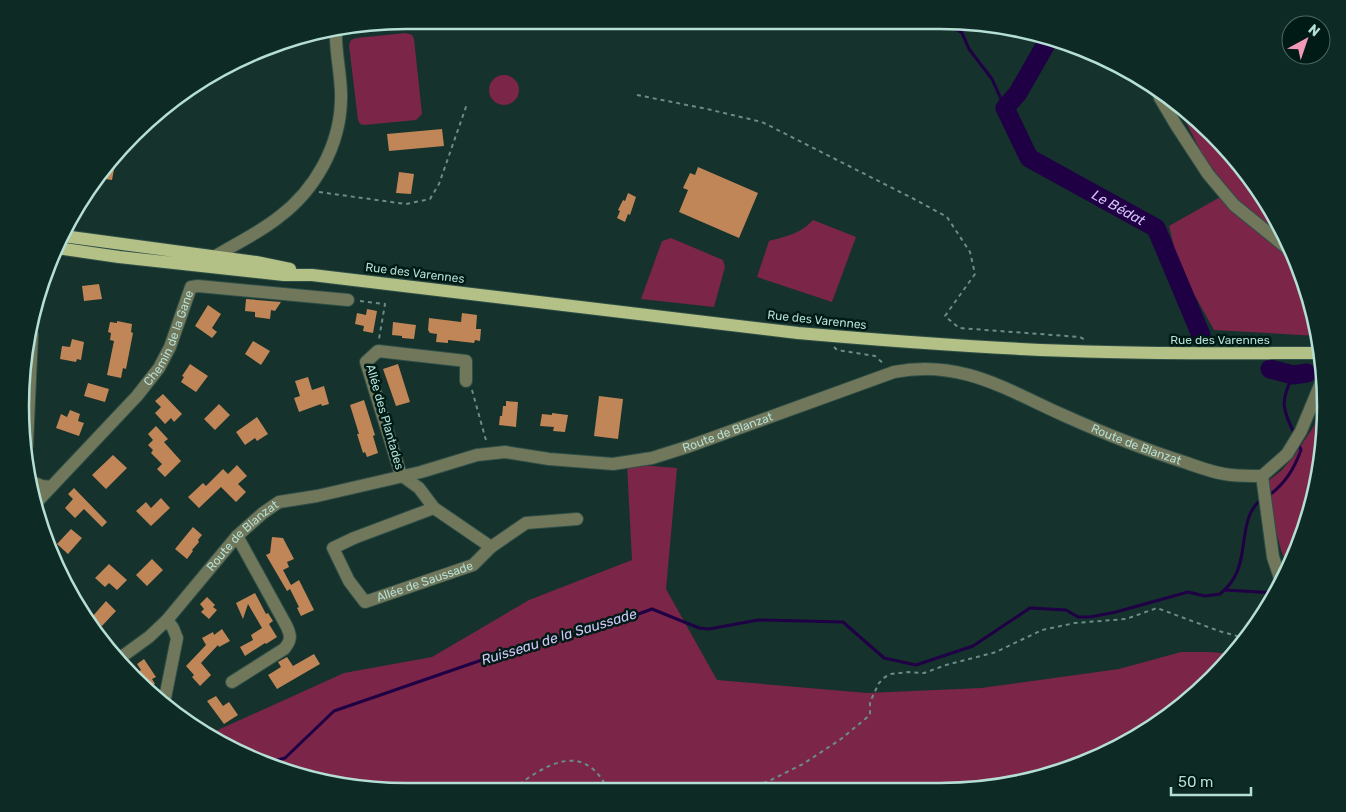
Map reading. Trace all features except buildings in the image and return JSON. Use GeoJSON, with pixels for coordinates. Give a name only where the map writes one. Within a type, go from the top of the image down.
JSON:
{"type":"FeatureCollection","features":[{"type":"Feature","properties":{"kind":"main road","name":"Rue des Varennes"},"geometry":{"type":"LineString","coordinates":[[69,237],[213,262]]}},
{"type":"Feature","properties":{"kind":"main road","name":"Rue des Varennes"},"geometry":{"type":"LineString","coordinates":[[63,249],[119,257],[284,267],[312,275],[830,336],[952,346],[1106,352],[1313,353]]}},
{"type":"Feature","properties":{"kind":"street"},"geometry":{"type":"LineString","coordinates":[[213,262],[278,218],[307,190],[317,177],[332,146],[340,112],[341,98],[336,35]]}},
{"type":"Feature","properties":{"kind":"street"},"geometry":{"type":"LineString","coordinates":[[1162,101],[1208,174],[1234,205],[1279,242]]}},
{"type":"Feature","properties":{"kind":"street","name":"Chemin de la Gane"},"geometry":{"type":"LineString","coordinates":[[41,498],[137,396],[159,368],[170,347],[191,287],[198,286],[348,300]]}},
{"type":"Feature","properties":{"kind":"street","name":"Allée des Plantades"},"geometry":{"type":"LineString","coordinates":[[402,476],[366,362],[378,351],[466,361],[466,380]]}},
{"type":"Feature","properties":{"kind":"street","name":"Route de Blanzat"},"geometry":{"type":"LineString","coordinates":[[123,656],[167,620],[237,536],[263,513],[279,502],[317,496],[421,472],[462,458],[489,453],[505,452],[592,463],[632,462],[652,458],[890,373],[913,368],[963,372],[991,382],[1102,433],[1158,454],[1231,475],[1262,476]]}},
{"type":"Feature","properties":{"kind":"street"},"geometry":{"type":"LineString","coordinates":[[1278,573],[1273,557],[1262,476],[1287,454],[1301,431],[1316,392]]}},
{"type":"Feature","properties":{"kind":"street"},"geometry":{"type":"LineString","coordinates":[[402,476],[419,488],[434,508],[491,547],[526,523],[577,519]]}},
{"type":"Feature","properties":{"kind":"street"},"geometry":{"type":"LineString","coordinates":[[37,484],[51,487]]}},
{"type":"Feature","properties":{"kind":"street","name":"Allée de Saussade"},"geometry":{"type":"LineString","coordinates":[[434,508],[354,538],[333,548],[349,581],[365,602],[473,566],[491,547]]}},
{"type":"Feature","properties":{"kind":"street"},"geometry":{"type":"LineString","coordinates":[[232,682],[284,649],[290,643],[291,636],[237,536]]}},
{"type":"Feature","properties":{"kind":"street"},"geometry":{"type":"LineString","coordinates":[[166,697],[177,638],[167,620]]}},
{"type":"Feature","properties":{"kind":"path"},"geometry":{"type":"LineString","coordinates":[[637,95],[762,122],[947,217],[970,252],[975,274],[945,316],[959,328],[1080,337],[1087,341]]}},
{"type":"Feature","properties":{"kind":"path"},"geometry":{"type":"LineString","coordinates":[[307,190],[406,204],[430,199],[439,184],[467,104]]}},
{"type":"Feature","properties":{"kind":"path"},"geometry":{"type":"LineString","coordinates":[[348,300],[385,304],[378,351]]}},
{"type":"Feature","properties":{"kind":"path"},"geometry":{"type":"LineString","coordinates":[[830,336],[833,346],[837,350],[875,356],[882,361],[890,373]]}},
{"type":"Feature","properties":{"kind":"path"},"geometry":{"type":"LineString","coordinates":[[466,380],[474,392],[489,453]]}},
{"type":"Feature","properties":{"kind":"path"},"geometry":{"type":"LineString","coordinates":[[1308,412],[1316,421]]}},
{"type":"Feature","properties":{"kind":"path"},"geometry":{"type":"LineString","coordinates":[[1273,557],[1286,556]]}},
{"type":"Feature","properties":{"kind":"path"},"geometry":{"type":"LineString","coordinates":[[763,783],[803,764],[870,715],[870,702],[879,683],[885,677],[899,672],[924,673],[946,665],[996,652],[1042,630],[1075,623],[1126,619],[1157,608],[1219,631],[1239,636]]}},
{"type":"Feature","properties":{"kind":"path"},"geometry":{"type":"LineString","coordinates":[[522,783],[548,766],[568,760],[588,764],[602,776],[605,783]]}},
{"type":"Feature","properties":{"kind":"shaded area"},"geometry":{"type":"Polygon","coordinates":[[[406,33],[412,35],[414,39],[422,114],[416,120],[360,124],[349,45],[351,40],[406,33]]]}},
{"type":"Feature","properties":{"kind":"shaded area"},"geometry":{"type":"Polygon","coordinates":[[[504,75],[510,76],[518,84],[518,96],[510,104],[504,105],[498,104],[490,96],[489,90],[490,84],[498,76],[504,75]]]}},
{"type":"Feature","properties":{"kind":"shaded area"},"geometry":{"type":"Polygon","coordinates":[[[1184,118],[1224,157],[1254,196],[1267,217],[1289,262],[1311,336],[1214,330],[1179,267],[1169,226],[1229,192],[1201,152],[1184,118]]]}},
{"type":"Feature","properties":{"kind":"shaded area"},"geometry":{"type":"Polygon","coordinates":[[[813,220],[856,237],[832,302],[757,277],[769,241],[798,231],[813,220]]]}},
{"type":"Feature","properties":{"kind":"shaded area"},"geometry":{"type":"Polygon","coordinates":[[[671,238],[723,260],[725,267],[714,307],[641,299],[662,241],[671,238]]]}},
{"type":"Feature","properties":{"kind":"shaded area"},"geometry":{"type":"Polygon","coordinates":[[[1317,414],[1310,480],[1297,527],[1285,559],[1268,500],[1268,481],[1281,471],[1294,456],[1314,426],[1317,414]]]}},
{"type":"Feature","properties":{"kind":"shaded area"},"geometry":{"type":"Polygon","coordinates":[[[627,464],[677,468],[666,589],[717,680],[867,693],[981,688],[1119,669],[1181,652],[1225,653],[1189,690],[1170,705],[1129,733],[1107,744],[1084,755],[1038,770],[1014,776],[965,782],[381,782],[332,776],[308,770],[262,755],[215,731],[344,673],[432,657],[529,600],[632,560],[627,464]]]}},
{"type":"Feature","properties":{"kind":"waterway","name":"Le Bédat"},"geometry":{"type":"LineString","coordinates":[[957,30],[962,33],[969,49],[992,79],[1005,108]]}},
{"type":"Feature","properties":{"kind":"waterway","name":"Le Bédat"},"geometry":{"type":"LineString","coordinates":[[1046,44],[1018,93],[1005,108],[1029,158],[1156,228],[1201,335]]}},
{"type":"Feature","properties":{"kind":"waterway","name":"Le Bédat"},"geometry":{"type":"LineString","coordinates":[[1270,369],[1293,375],[1307,373]]}},
{"type":"Feature","properties":{"kind":"waterway","name":"Le Bédat"},"geometry":{"type":"LineString","coordinates":[[1307,373],[1316,378]]}},
{"type":"Feature","properties":{"kind":"waterway","name":"Ruisseau de la Saussade"},"geometry":{"type":"LineString","coordinates":[[1293,375],[1286,392],[1284,405],[1287,418],[1295,435]]}},
{"type":"Feature","properties":{"kind":"waterway","name":"Ruisseau de la Saussade"},"geometry":{"type":"LineString","coordinates":[[1268,496],[1284,481],[1292,470],[1301,450],[1298,443]]}},
{"type":"Feature","properties":{"kind":"waterway","name":"Ruisseau de la Saussade"},"geometry":{"type":"LineString","coordinates":[[277,760],[285,758],[334,711],[505,652],[592,631],[652,609],[699,628],[709,629],[758,620],[843,622],[884,658],[916,665],[973,646],[1030,608],[1066,610],[1078,617],[1090,617],[1116,612],[1188,592],[1205,596],[1220,594],[1229,585],[1239,567],[1250,515],[1262,499]]}},
{"type":"Feature","properties":{"kind":"waterway"},"geometry":{"type":"LineString","coordinates":[[1225,590],[1268,593]]}}]}
